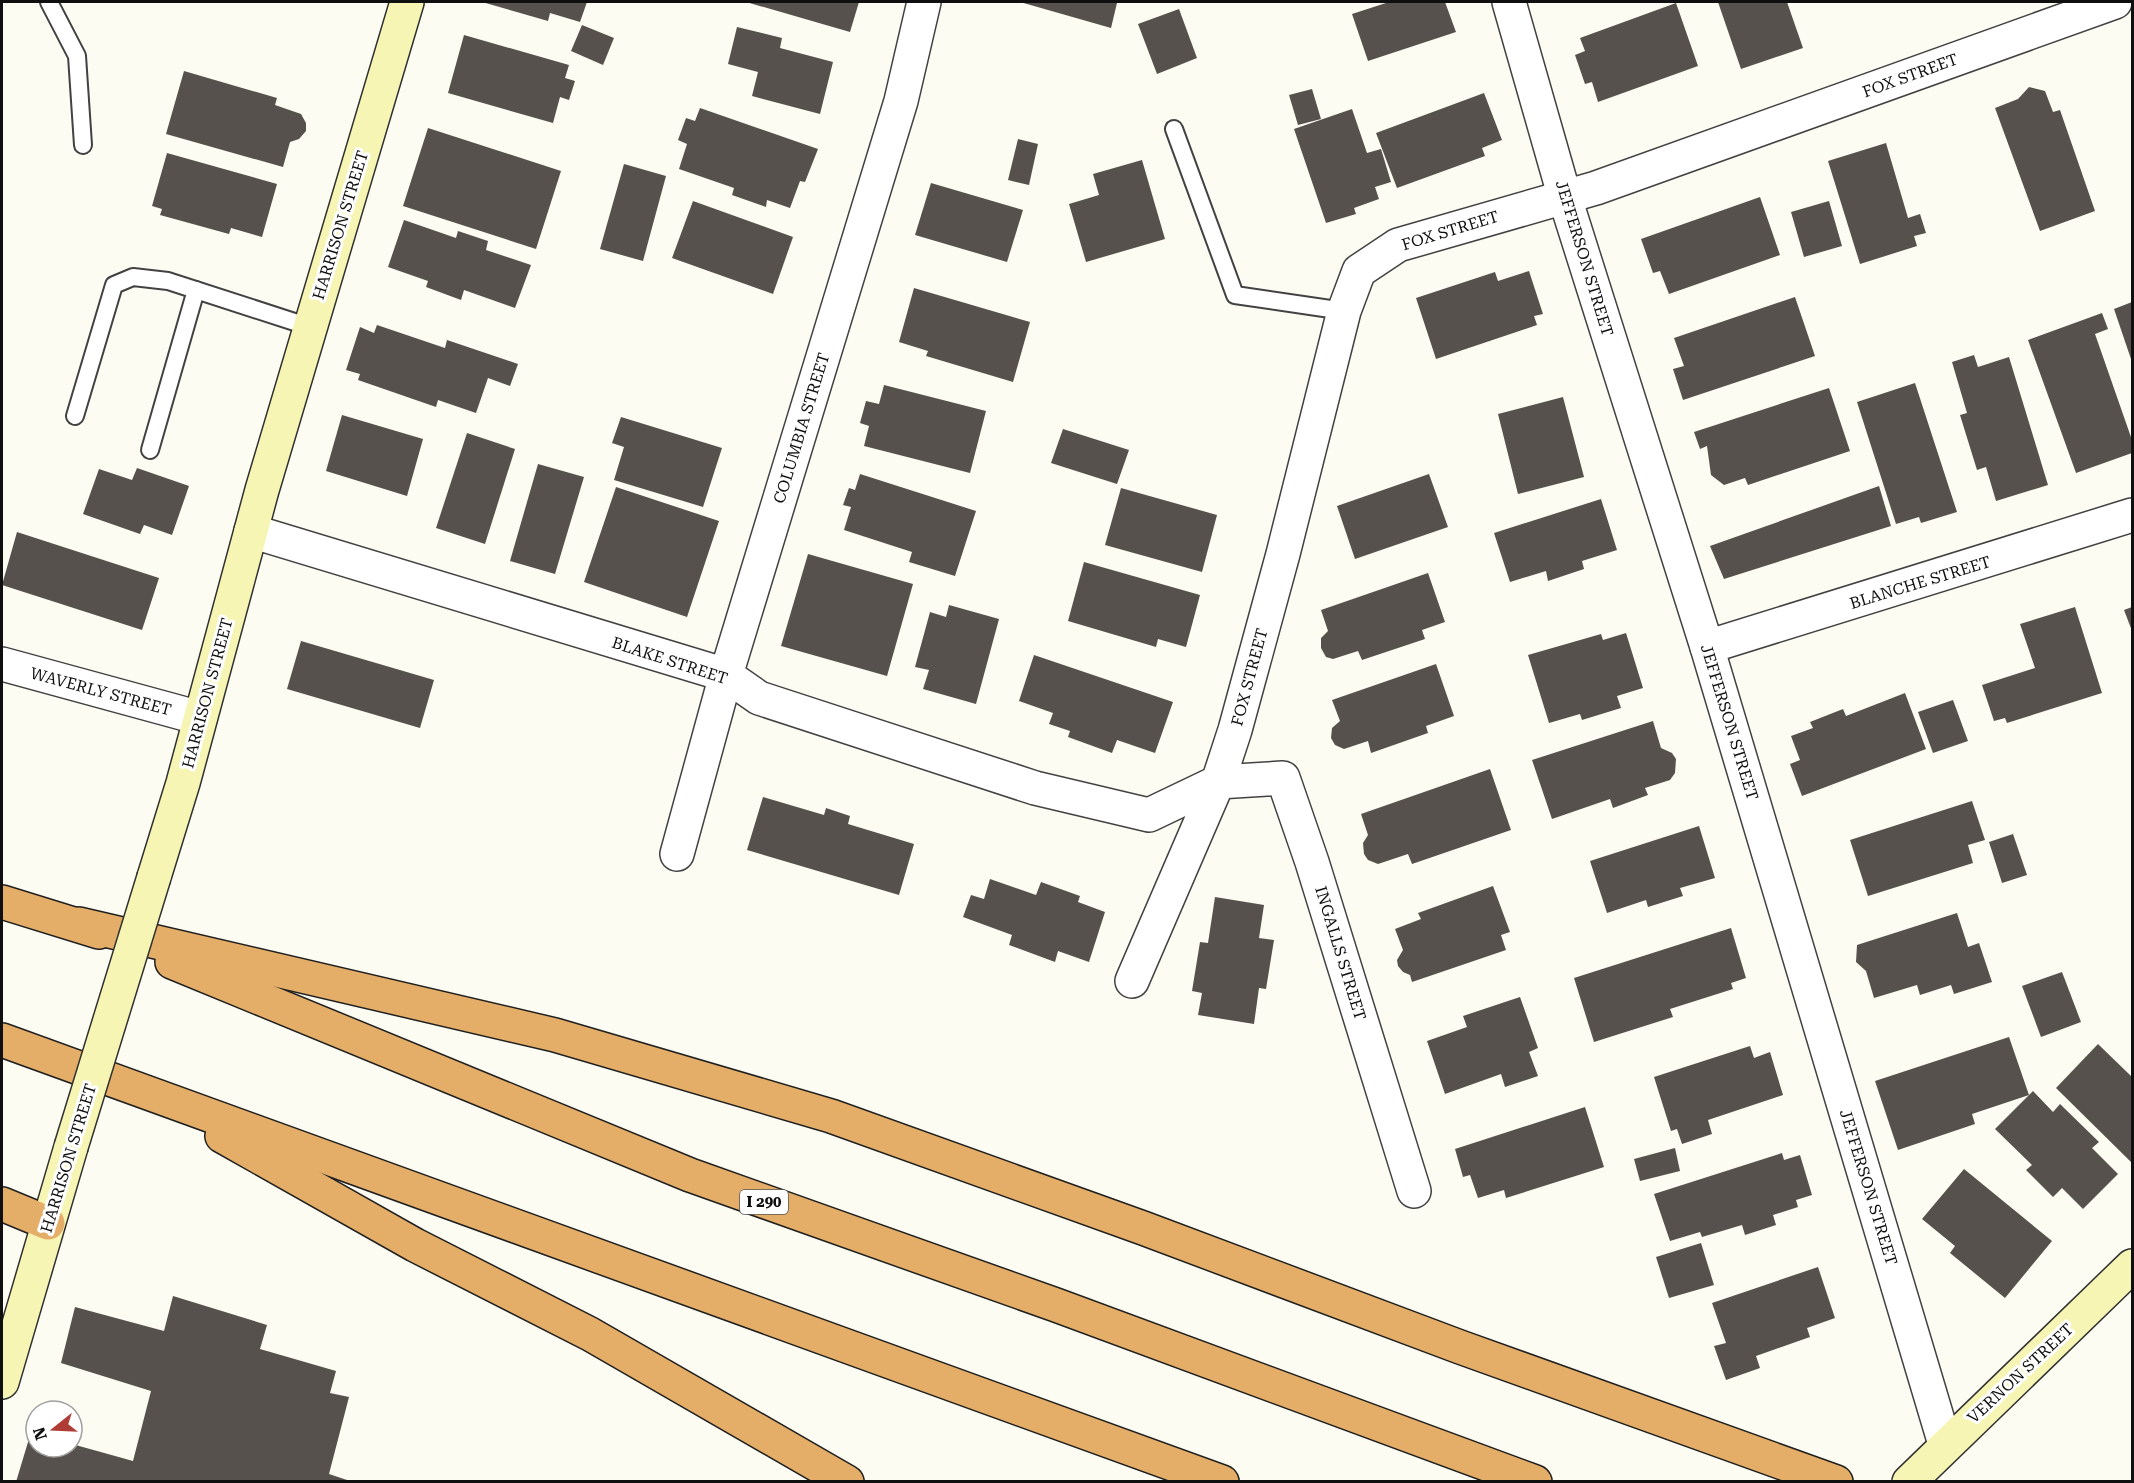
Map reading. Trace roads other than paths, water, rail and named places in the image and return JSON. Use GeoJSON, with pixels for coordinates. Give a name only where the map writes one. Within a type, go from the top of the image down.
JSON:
{"type":"FeatureCollection","features":[{"type":"Feature","properties":{"kind":"highway","name":"I 290"},"geometry":{"type":"LineString","coordinates":[[2,902],[80,924],[690,1175],[1056,1305],[1535,1482]]}},
{"type":"Feature","properties":{"kind":"highway"},"geometry":{"type":"LineString","coordinates":[[80,924],[555,1035],[831,1116],[1143,1227],[1460,1347],[1836,1482]]}},
{"type":"Feature","properties":{"kind":"highway"},"geometry":{"type":"LineString","coordinates":[[2,1040],[1222,1482]]}},
{"type":"Feature","properties":{"kind":"highway"},"geometry":{"type":"LineString","coordinates":[[142,1090],[415,1245],[590,1334],[847,1482]]}},
{"type":"Feature","properties":{"kind":"highway"},"geometry":{"type":"LineString","coordinates":[[2,1204],[48,1223]]}},
{"type":"Feature","properties":{"kind":"street","name":"HARRISON STREET"},"geometry":{"type":"LineString","coordinates":[[2,1382],[70,1147],[154,878],[251,531],[407,2]]}},
{"type":"Feature","properties":{"kind":"street","name":"COLUMBIA STREET"},"geometry":{"type":"LineString","coordinates":[[677,854],[726,675],[901,101],[924,2]]}},
{"type":"Feature","properties":{"kind":"street","name":"JEFFERSON STREET"},"geometry":{"type":"LineString","coordinates":[[1509,2],[1565,198],[1707,647],[1945,1444]]}},
{"type":"Feature","properties":{"kind":"street","name":"FOX STREET"},"geometry":{"type":"LineString","coordinates":[[1132,981],[1218,782],[1283,554],[1344,311],[1359,271],[1398,245],[1565,198],[2115,2]]}},
{"type":"Feature","properties":{"kind":"street","name":"BLANCHE STREET"},"geometry":{"type":"LineString","coordinates":[[1707,647],[2133,515]]}},
{"type":"Feature","properties":{"kind":"street","name":"BLAKE STREET"},"geometry":{"type":"LineString","coordinates":[[251,531],[726,675],[759,698],[1035,788],[1149,815],[1218,782]]}},
{"type":"Feature","properties":{"kind":"street","name":"WAVERLY STREET"},"geometry":{"type":"LineString","coordinates":[[2,664],[200,718]]}},
{"type":"Feature","properties":{"kind":"street","name":"INGALLS STREET"},"geometry":{"type":"LineString","coordinates":[[1218,782],[1283,778],[1312,862],[1414,1191]]}},
{"type":"Feature","properties":{"kind":"street","name":"VERNON STREET"},"geometry":{"type":"LineString","coordinates":[[1909,1482],[1945,1444],[2133,1266]]}},
{"type":"Feature","properties":{"kind":"lane"},"geometry":{"type":"LineString","coordinates":[[49,2],[77,56],[83,145]]}},
{"type":"Feature","properties":{"kind":"lane"},"geometry":{"type":"LineString","coordinates":[[1174,129],[1235,295],[1344,311]]}},
{"type":"Feature","properties":{"kind":"lane"},"geometry":{"type":"LineString","coordinates":[[75,416],[114,285],[133,278],[168,281],[310,327]]}},
{"type":"Feature","properties":{"kind":"lane"},"geometry":{"type":"LineString","coordinates":[[150,450],[196,290]]}}]}
